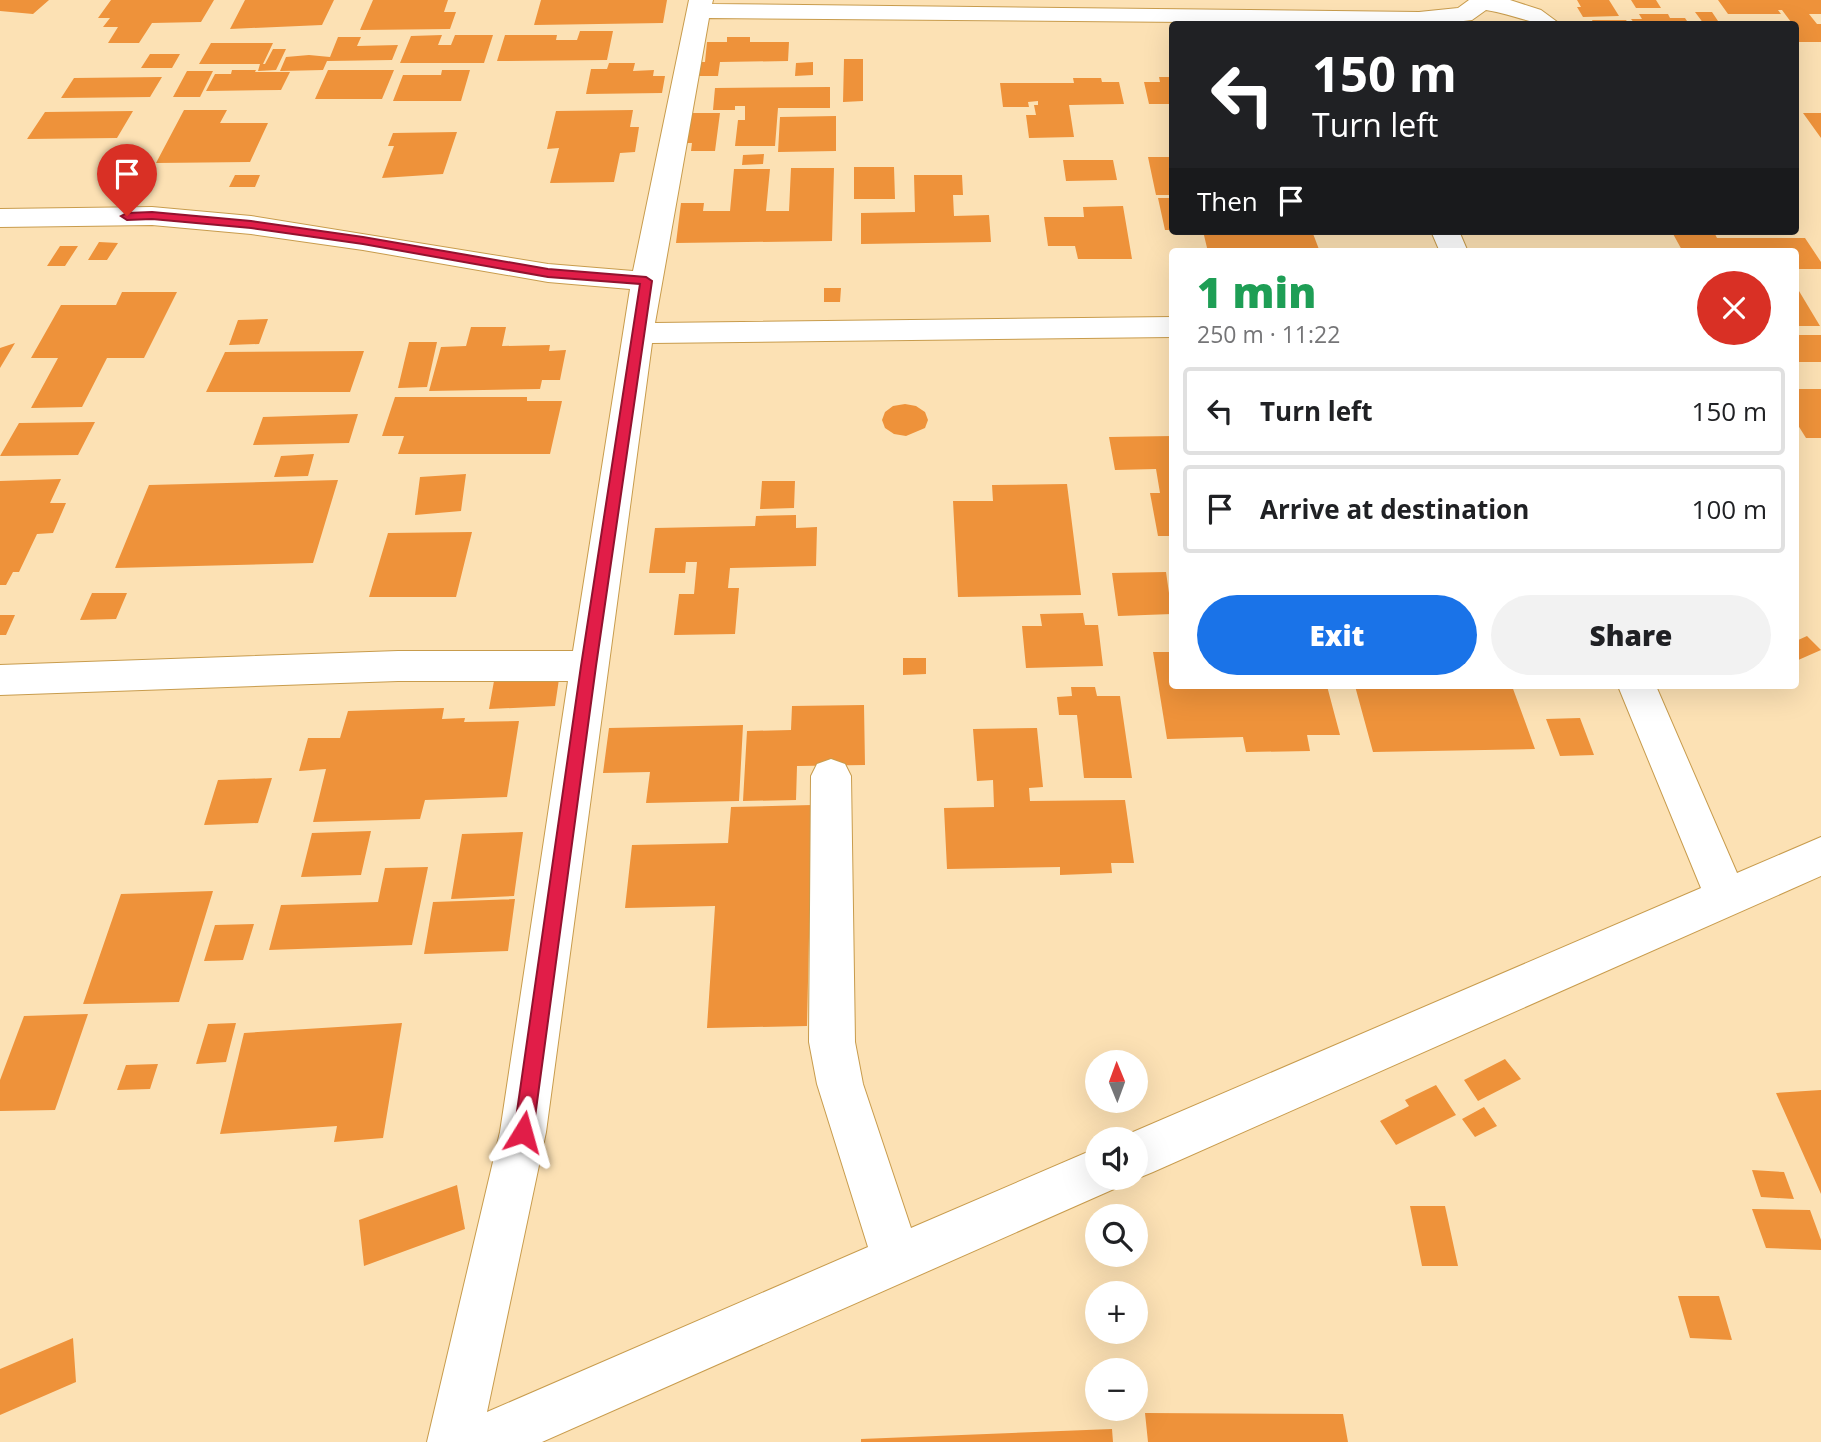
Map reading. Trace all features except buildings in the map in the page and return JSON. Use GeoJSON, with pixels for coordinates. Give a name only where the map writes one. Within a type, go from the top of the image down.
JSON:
{"type":"FeatureCollection","features":[{"type":"Feature","properties":{"kind":"street"},"geometry":{"type":"LineString","coordinates":[[454,1442],[523,1132],[646,281],[701,6],[1419,19],[1464,15],[1481,1],[1516,8],[1544,21]]}},
{"type":"Feature","properties":{"kind":"street"},"geometry":{"type":"LineString","coordinates":[[0,218],[152,216],[226,222],[363,241],[548,273],[646,281]]}},
{"type":"Feature","properties":{"kind":"street"},"geometry":{"type":"LineString","coordinates":[[639,333],[1169,327]]}},
{"type":"Feature","properties":{"kind":"street"},"geometry":{"type":"LineString","coordinates":[[0,680],[398,666],[589,666]]}},
{"type":"Feature","properties":{"kind":"street"},"geometry":{"type":"LineString","coordinates":[[1638,689],[1726,897]]}},
{"type":"Feature","properties":{"kind":"street"},"geometry":{"type":"LineString","coordinates":[[831,776],[832,1042],[840,1084],[897,1259]]}},
{"type":"Feature","properties":{"kind":"street"},"geometry":{"type":"LineString","coordinates":[[1148,1150],[1821,856]]}},
{"type":"Feature","properties":{"kind":"street"},"geometry":{"type":"LineString","coordinates":[[481,1442],[1085,1177]]}},
{"type":"Feature","properties":{"kind":"route"},"geometry":{"type":"LineString","coordinates":[[127,216],[251,225],[548,273],[646,281],[523,1132]]}}]}
